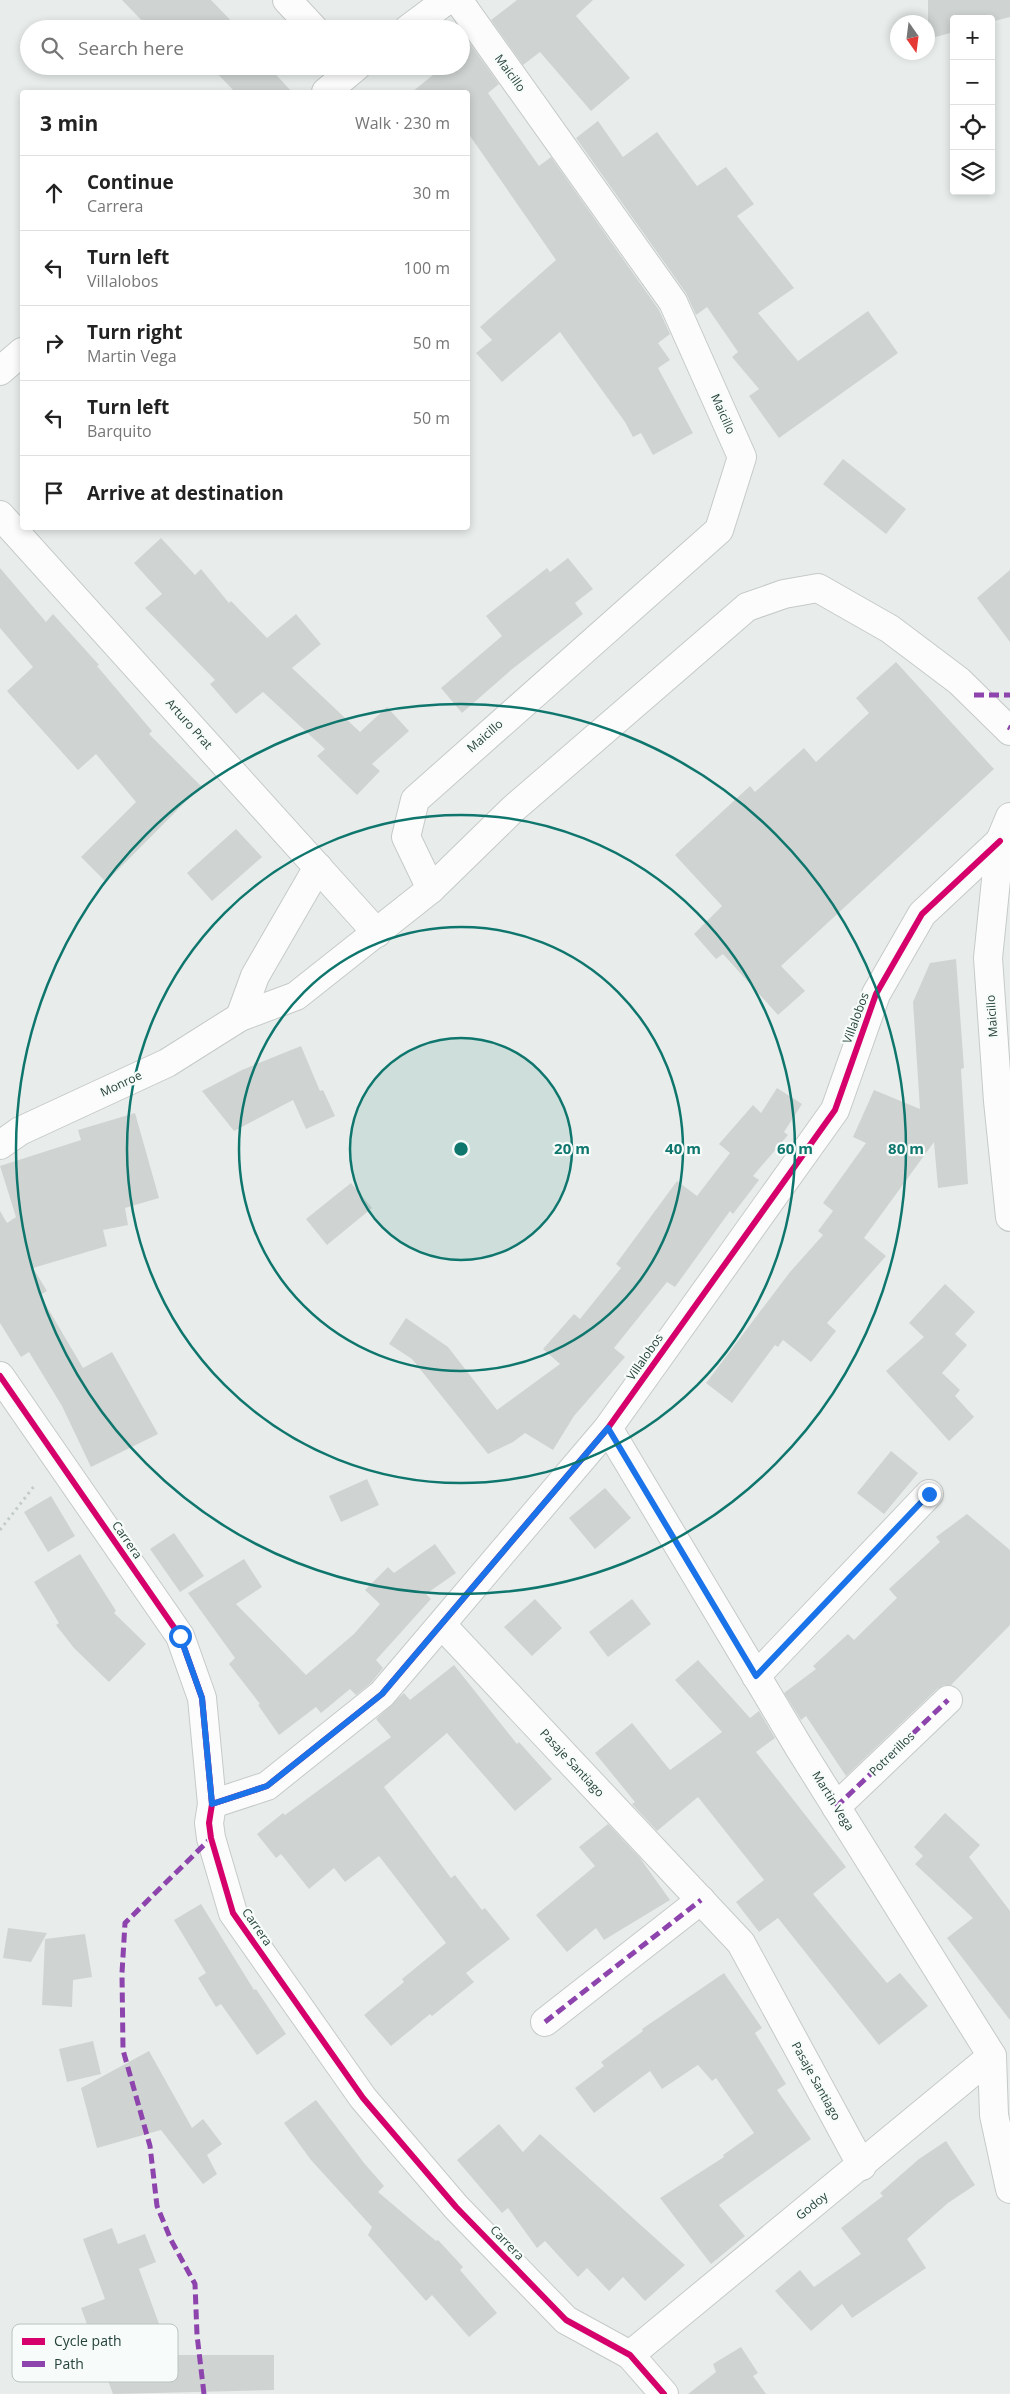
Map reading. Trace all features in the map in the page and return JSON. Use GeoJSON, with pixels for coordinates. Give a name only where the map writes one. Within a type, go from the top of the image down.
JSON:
{"type":"FeatureCollection","features":[{"type":"Feature","properties":{"kind":"street"},"geometry":{"type":"LineString","coordinates":[[287,0],[306,20]]}},
{"type":"Feature","properties":{"kind":"street"},"geometry":{"type":"LineString","coordinates":[[420,20],[447,0]]}},
{"type":"Feature","properties":{"kind":"street","name":"Maicillo"},"geometry":{"type":"LineString","coordinates":[[431,889],[406,837],[415,800],[719,530],[742,457],[674,302],[458,0]]}},
{"type":"Feature","properties":{"kind":"street"},"geometry":{"type":"LineString","coordinates":[[328,90],[344,75]]}},
{"type":"Feature","properties":{"kind":"street"},"geometry":{"type":"LineString","coordinates":[[0,371],[20,354]]}},
{"type":"Feature","properties":{"kind":"street","name":"Arturo Prat"},"geometry":{"type":"LineString","coordinates":[[0,515],[377,933]]}},
{"type":"Feature","properties":{"kind":"street"},"geometry":{"type":"LineString","coordinates":[[431,889],[513,809],[747,607],[784,594],[818,588],[890,629],[959,681],[1010,731]]}},
{"type":"Feature","properties":{"kind":"street","name":"Maicillo"},"geometry":{"type":"LineString","coordinates":[[1005,829],[988,958],[998,1101],[1010,1217]]}},
{"type":"Feature","properties":{"kind":"street","name":"Villalobos"},"geometry":{"type":"LineString","coordinates":[[212,1804],[267,1786],[382,1694],[442,1626],[608,1428],[835,1110],[876,994],[922,914],[1005,829]]}},
{"type":"Feature","properties":{"kind":"street"},"geometry":{"type":"LineString","coordinates":[[240,1017],[256,976],[318,867]]}},
{"type":"Feature","properties":{"kind":"street","name":"Monroe"},"geometry":{"type":"LineString","coordinates":[[0,1144],[20,1131],[167,1062],[240,1017],[296,996],[431,889]]}},
{"type":"Feature","properties":{"kind":"street","name":"Carrera"},"geometry":{"type":"LineString","coordinates":[[0,1376],[180,1636],[202,1698],[212,1804],[209,1823],[211,1838],[233,1913],[363,2098],[456,2206],[566,2320],[630,2355],[664,2394]]}},
{"type":"Feature","properties":{"kind":"street","name":"Martin Vega"},"geometry":{"type":"LineString","coordinates":[[608,1428],[836,1808],[992,2056]]}},
{"type":"Feature","properties":{"kind":"street"},"geometry":{"type":"LineString","coordinates":[[756,1676],[929,1494]]}},
{"type":"Feature","properties":{"kind":"street","name":"Pasaje Santiago"},"geometry":{"type":"LineString","coordinates":[[442,1626],[741,1942],[862,2166]]}},
{"type":"Feature","properties":{"kind":"street","name":"Potrerillos"},"geometry":{"type":"LineString","coordinates":[[836,1808],[948,1700]]}},
{"type":"Feature","properties":{"kind":"street"},"geometry":{"type":"LineString","coordinates":[[545,2022],[701,1900]]}},
{"type":"Feature","properties":{"kind":"street"},"geometry":{"type":"LineString","coordinates":[[992,2056],[994,2115],[1010,2189]]}},
{"type":"Feature","properties":{"kind":"street","name":"Godoy"},"geometry":{"type":"LineString","coordinates":[[630,2355],[862,2166],[992,2056]]}},
{"type":"Feature","properties":{"kind":"path"},"geometry":{"type":"LineString","coordinates":[[0,1530],[33,1487],[59,1462]]}},
{"type":"Feature","properties":{"kind":"building"},"geometry":{"type":"Polygon","coordinates":[[[122,0],[211,0],[230,20],[141,20],[122,0]]]}},
{"type":"Feature","properties":{"kind":"building"},"geometry":{"type":"Polygon","coordinates":[[[517,0],[593,0],[576,16],[630,78],[591,111],[540,52],[523,65],[491,20],[517,0]]]}},
{"type":"Feature","properties":{"kind":"building"},"geometry":{"type":"Polygon","coordinates":[[[928,0],[1010,0],[1010,17],[995,21],[995,15],[950,15],[950,33],[935,37],[935,15],[928,15],[928,0]]]}},
{"type":"Feature","properties":{"kind":"building"},"geometry":{"type":"Polygon","coordinates":[[[470,44],[499,84],[488,93],[539,166],[551,157],[659,310],[670,334],[658,343],[670,360],[658,368],[693,433],[653,455],[641,433],[633,437],[625,422],[560,332],[502,382],[476,353],[492,340],[480,327],[556,260],[470,136],[470,90],[414,90],[433,75],[470,75],[470,44]]]}},
{"type":"Feature","properties":{"kind":"building"},"geometry":{"type":"Polygon","coordinates":[[[219,75],[276,75],[290,90],[233,90],[219,75]]]}},
{"type":"Feature","properties":{"kind":"building"},"geometry":{"type":"Polygon","coordinates":[[[598,121],[623,157],[657,132],[697,186],[726,167],[754,204],[737,216],[794,288],[758,313],[798,361],[868,311],[898,353],[779,438],[749,396],[759,389],[732,357],[738,352],[707,307],[696,315],[686,293],[576,138],[598,121]]]}},
{"type":"Feature","properties":{"kind":"building"},"geometry":{"type":"Polygon","coordinates":[[[843,459],[906,509],[886,534],[823,484],[843,459]]]}},
{"type":"Feature","properties":{"kind":"building"},"geometry":{"type":"Polygon","coordinates":[[[161,538],[195,575],[201,569],[229,603],[231,601],[267,638],[296,614],[321,644],[292,668],[360,732],[387,707],[409,731],[372,764],[380,771],[357,795],[317,756],[325,749],[263,692],[236,714],[210,684],[215,680],[145,608],[162,594],[134,563],[161,538]]]}},
{"type":"Feature","properties":{"kind":"building"},"geometry":{"type":"Polygon","coordinates":[[[568,558],[593,589],[575,603],[583,614],[511,670],[462,713],[441,688],[502,636],[486,616],[547,568],[550,572],[568,558]]]}},
{"type":"Feature","properties":{"kind":"building"},"geometry":{"type":"Polygon","coordinates":[[[0,568],[46,622],[53,614],[99,665],[97,666],[152,731],[149,734],[201,786],[106,882],[81,857],[136,802],[96,754],[78,770],[7,691],[33,667],[0,628],[0,568]]]}},
{"type":"Feature","properties":{"kind":"building"},"geometry":{"type":"Polygon","coordinates":[[[1010,570],[1010,642],[977,598],[1010,570]]]}},
{"type":"Feature","properties":{"kind":"building"},"geometry":{"type":"Polygon","coordinates":[[[896,662],[994,769],[781,966],[805,991],[778,1015],[723,954],[716,959],[694,934],[722,906],[675,855],[750,786],[755,792],[804,748],[816,762],[869,713],[856,698],[896,662]]]}},
{"type":"Feature","properties":{"kind":"building"},"geometry":{"type":"Polygon","coordinates":[[[236,829],[262,857],[212,901],[187,873],[236,829]]]}},
{"type":"Feature","properties":{"kind":"building"},"geometry":{"type":"Polygon","coordinates":[[[956,959],[964,1068],[961,1069],[968,1184],[938,1188],[934,1142],[864,1238],[886,1256],[827,1323],[836,1331],[811,1362],[783,1340],[778,1347],[775,1345],[732,1403],[706,1383],[790,1272],[823,1235],[818,1231],[833,1211],[823,1203],[866,1143],[853,1137],[874,1090],[920,1109],[913,1002],[930,963],[956,959]]]}},
{"type":"Feature","properties":{"kind":"building"},"geometry":{"type":"Polygon","coordinates":[[[301,1046],[320,1091],[323,1090],[335,1116],[306,1129],[293,1100],[234,1131],[202,1091],[242,1070],[301,1046]]]}},
{"type":"Feature","properties":{"kind":"building"},"geometry":{"type":"Polygon","coordinates":[[[777,1088],[802,1104],[784,1132],[788,1135],[753,1176],[759,1180],[733,1214],[730,1211],[675,1287],[667,1282],[614,1348],[625,1357],[574,1416],[553,1450],[525,1433],[513,1442],[488,1454],[412,1359],[389,1344],[406,1318],[448,1347],[497,1410],[560,1364],[543,1349],[574,1314],[580,1319],[621,1268],[616,1264],[677,1181],[697,1196],[730,1153],[719,1144],[753,1105],[761,1113],[777,1088]]]}},
{"type":"Feature","properties":{"kind":"building"},"geometry":{"type":"Polygon","coordinates":[[[135,1113],[159,1198],[125,1208],[128,1225],[103,1230],[107,1246],[33,1268],[47,1291],[40,1295],[83,1368],[112,1352],[158,1434],[91,1467],[62,1406],[29,1352],[21,1357],[0,1323],[0,1211],[7,1223],[16,1217],[0,1166],[81,1140],[78,1130],[135,1113]]]}},
{"type":"Feature","properties":{"kind":"building"},"geometry":{"type":"Polygon","coordinates":[[[351,1183],[372,1208],[327,1245],[306,1219],[351,1183]]]}},
{"type":"Feature","properties":{"kind":"building"},"geometry":{"type":"Polygon","coordinates":[[[945,1284],[975,1312],[955,1334],[967,1345],[942,1373],[960,1390],[955,1396],[974,1417],[949,1441],[886,1371],[924,1337],[909,1323],[945,1284]]]}},
{"type":"Feature","properties":{"kind":"building"},"geometry":{"type":"Polygon","coordinates":[[[891,1451],[918,1473],[884,1514],[857,1493],[891,1451]]]}},
{"type":"Feature","properties":{"kind":"building"},"geometry":{"type":"Polygon","coordinates":[[[367,1479],[379,1505],[341,1522],[329,1496],[367,1479]]]}},
{"type":"Feature","properties":{"kind":"building"},"geometry":{"type":"Polygon","coordinates":[[[605,1488],[631,1518],[595,1549],[569,1518],[605,1488]]]}},
{"type":"Feature","properties":{"kind":"building"},"geometry":{"type":"Polygon","coordinates":[[[51,1496],[75,1536],[48,1552],[24,1512],[51,1496]]]}},
{"type":"Feature","properties":{"kind":"building"},"geometry":{"type":"Polygon","coordinates":[[[967,1514],[1010,1550],[1010,1625],[951,1685],[944,1685],[937,1689],[846,1776],[806,1716],[801,1720],[784,1693],[816,1669],[813,1666],[848,1634],[854,1640],[897,1598],[889,1589],[940,1542],[936,1537],[967,1514]]]}},
{"type":"Feature","properties":{"kind":"building"},"geometry":{"type":"Polygon","coordinates":[[[174,1533],[204,1576],[180,1592],[150,1549],[174,1533]]]}},
{"type":"Feature","properties":{"kind":"building"},"geometry":{"type":"Polygon","coordinates":[[[435,1544],[456,1573],[426,1594],[431,1599],[376,1660],[383,1668],[371,1683],[356,1695],[350,1689],[321,1713],[316,1707],[279,1735],[258,1705],[260,1704],[229,1664],[235,1658],[188,1593],[244,1559],[262,1587],[236,1604],[306,1675],[354,1634],[380,1604],[365,1590],[388,1567],[394,1573],[435,1544]]]}},
{"type":"Feature","properties":{"kind":"building"},"geometry":{"type":"Polygon","coordinates":[[[80,1554],[116,1611],[114,1613],[146,1644],[109,1682],[74,1648],[56,1625],[59,1623],[34,1582],[80,1554]]]}},
{"type":"Feature","properties":{"kind":"building"},"geometry":{"type":"Polygon","coordinates":[[[535,1599],[562,1628],[532,1656],[504,1627],[535,1599]]]}},
{"type":"Feature","properties":{"kind":"building"},"geometry":{"type":"Polygon","coordinates":[[[632,1599],[651,1624],[608,1657],[589,1632],[632,1599]]]}},
{"type":"Feature","properties":{"kind":"building"},"geometry":{"type":"Polygon","coordinates":[[[698,1660],[750,1718],[759,1711],[775,1738],[756,1752],[846,1867],[813,1894],[887,1983],[900,1973],[928,2006],[879,2045],[778,1918],[759,1932],[736,1902],[764,1880],[698,1797],[657,1831],[632,1804],[635,1802],[595,1753],[632,1723],[670,1770],[722,1732],[675,1680],[698,1660]]]}},
{"type":"Feature","properties":{"kind":"building"},"geometry":{"type":"Polygon","coordinates":[[[454,1665],[517,1744],[519,1742],[552,1779],[515,1811],[447,1733],[384,1787],[451,1878],[455,1875],[482,1910],[485,1908],[510,1939],[466,1973],[474,1982],[432,2016],[430,2014],[391,2046],[364,2015],[404,1982],[402,1979],[446,1943],[379,1856],[345,1882],[334,1868],[309,1889],[281,1854],[276,1858],[257,1834],[283,1813],[285,1815],[391,1737],[376,1719],[404,1693],[410,1700],[454,1665]]]}},
{"type":"Feature","properties":{"kind":"building"},"geometry":{"type":"Polygon","coordinates":[[[945,1813],[980,1845],[969,1857],[1010,1911],[1010,2020],[947,1938],[973,1918],[915,1864],[923,1856],[914,1847],[945,1813]]]}},
{"type":"Feature","properties":{"kind":"building"},"geometry":{"type":"Polygon","coordinates":[[[608,1824],[640,1858],[670,1900],[604,1940],[596,1928],[567,1952],[536,1915],[595,1866],[579,1847],[608,1824]]]}},
{"type":"Feature","properties":{"kind":"building"},"geometry":{"type":"Polygon","coordinates":[[[201,1904],[254,1990],[256,1989],[286,2034],[257,2055],[221,2004],[216,2007],[198,1978],[206,1973],[174,1920],[201,1904]]]}},
{"type":"Feature","properties":{"kind":"building"},"geometry":{"type":"Polygon","coordinates":[[[8,1928],[47,1933],[31,1962],[3,1958],[8,1928]]]}},
{"type":"Feature","properties":{"kind":"building"},"geometry":{"type":"Polygon","coordinates":[[[85,1934],[92,1977],[73,1980],[72,2007],[42,2005],[45,1939],[85,1934]]]}},
{"type":"Feature","properties":{"kind":"building"},"geometry":{"type":"Polygon","coordinates":[[[724,1973],[762,2028],[755,2033],[786,2084],[777,2090],[811,2139],[719,2205],[745,2236],[711,2264],[660,2198],[724,2157],[723,2155],[754,2133],[716,2078],[712,2081],[698,2065],[662,2089],[650,2071],[594,2113],[575,2088],[604,2066],[601,2062],[643,2031],[642,2029],[724,1973]]]}},
{"type":"Feature","properties":{"kind":"building"},"geometry":{"type":"Polygon","coordinates":[[[93,2041],[101,2074],[67,2082],[59,2049],[93,2041]]]}},
{"type":"Feature","properties":{"kind":"building"},"geometry":{"type":"Polygon","coordinates":[[[149,2051],[192,2128],[203,2119],[222,2144],[207,2155],[217,2174],[203,2184],[161,2130],[97,2148],[81,2088],[149,2051]]]}},
{"type":"Feature","properties":{"kind":"building"},"geometry":{"type":"Polygon","coordinates":[[[316,2100],[384,2186],[378,2192],[436,2241],[438,2240],[463,2267],[460,2270],[497,2313],[469,2337],[432,2295],[426,2301],[368,2235],[372,2227],[311,2160],[284,2123],[316,2100]]]}},
{"type":"Feature","properties":{"kind":"building"},"geometry":{"type":"Polygon","coordinates":[[[499,2124],[523,2152],[540,2134],[685,2265],[645,2301],[623,2277],[609,2291],[587,2268],[578,2277],[545,2241],[537,2248],[508,2208],[502,2213],[457,2160],[499,2124]]]}},
{"type":"Feature","properties":{"kind":"building"},"geometry":{"type":"Polygon","coordinates":[[[946,2141],[975,2185],[948,2203],[907,2239],[926,2268],[852,2318],[842,2304],[811,2331],[775,2291],[800,2270],[814,2287],[861,2254],[841,2228],[883,2196],[880,2193],[919,2159],[946,2141]]]}},
{"type":"Feature","properties":{"kind":"building"},"geometry":{"type":"Polygon","coordinates":[[[112,2228],[118,2244],[145,2234],[156,2262],[139,2269],[159,2324],[87,2324],[81,2308],[105,2299],[83,2239],[112,2228]]]}},
{"type":"Feature","properties":{"kind":"building"},"geometry":{"type":"Polygon","coordinates":[[[741,2347],[758,2373],[753,2376],[766,2394],[688,2394],[716,2372],[713,2364],[741,2347]]]}},
{"type":"Feature","properties":{"kind":"building"},"geometry":{"type":"Polygon","coordinates":[[[178,2355],[274,2355],[274,2390],[113,2394],[109,2382],[178,2382],[178,2355]]]}},
{"type":"Feature","properties":{"kind":"marked path"},"geometry":{"type":"LineString","coordinates":[[974,695],[1010,695]]}},
{"type":"Feature","properties":{"kind":"marked path"},"geometry":{"type":"LineString","coordinates":[[836,1807],[948,1700]]}},
{"type":"Feature","properties":{"kind":"marked path"},"geometry":{"type":"LineString","coordinates":[[204,2394],[197,2335],[195,2284],[171,2240],[157,2206],[150,2146],[123,2050],[122,1973],[125,1923],[211,1838]]}},
{"type":"Feature","properties":{"kind":"marked path"},"geometry":{"type":"LineString","coordinates":[[545,2022],[701,1900]]}},
{"type":"Feature","properties":{"kind":"cycle path"},"geometry":{"type":"LineString","coordinates":[[212,1804],[267,1786],[382,1694],[608,1428],[835,1110],[876,994],[922,914],[1000,841]]}},
{"type":"Feature","properties":{"kind":"cycle path"},"geometry":{"type":"LineString","coordinates":[[0,1376],[180,1636],[202,1698],[212,1804],[209,1823],[211,1838],[233,1913],[363,2098],[456,2207],[566,2320],[630,2355],[664,2394]]}},
{"type":"Feature","properties":{"kind":"route"},"geometry":{"type":"LineString","coordinates":[[180,1636],[202,1698],[212,1804],[267,1786],[382,1694],[442,1626],[608,1428],[756,1676],[929,1494]]}}]}
